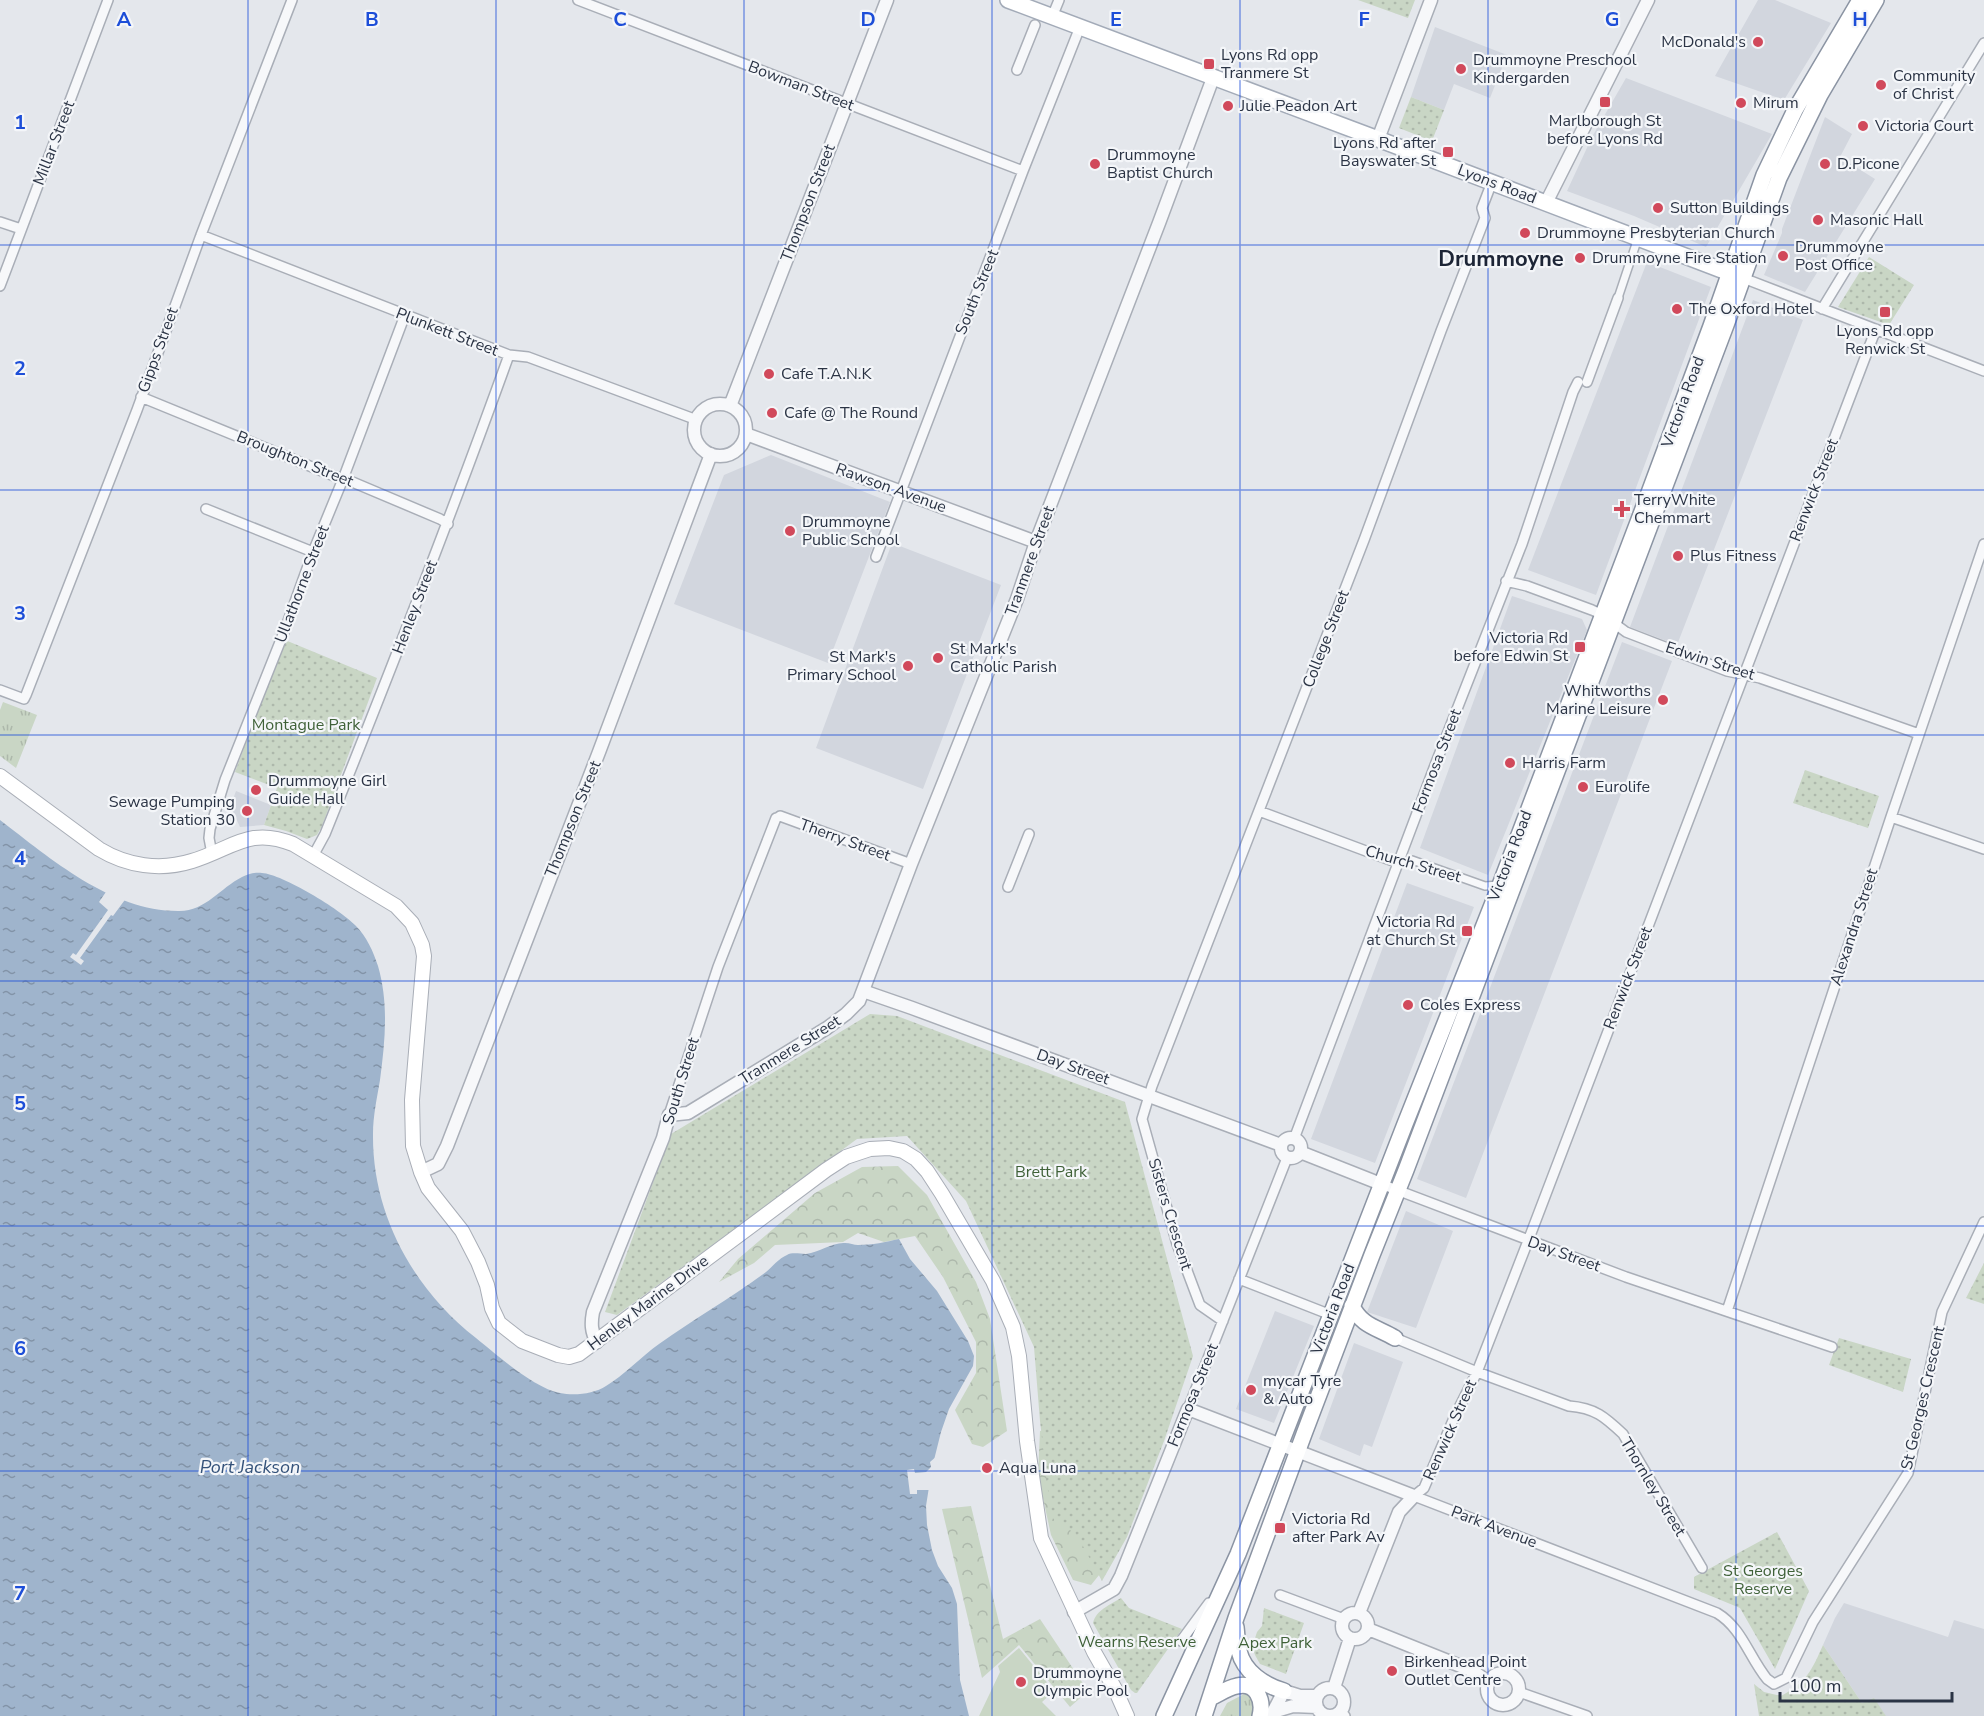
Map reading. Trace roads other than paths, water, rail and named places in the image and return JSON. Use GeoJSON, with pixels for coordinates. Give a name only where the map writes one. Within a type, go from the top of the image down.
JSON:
{"type":"FeatureCollection","features":[{"type":"Feature","properties":{"kind":"main road","name":"Lyons Road"},"geometry":{"type":"LineString","coordinates":[[1008,0],[1736,276]]}},
{"type":"Feature","properties":{"kind":"main road","name":"Victoria Road"},"geometry":{"type":"LineString","coordinates":[[1736,276],[1764,175],[1795,110],[1860,0]]}},
{"type":"Feature","properties":{"kind":"main road","name":"Victoria Road"},"geometry":{"type":"LineString","coordinates":[[1204,1716],[1236,1618],[1352,1306],[1398,1190],[1736,276],[1797,138],[1843,54],[1876,0]]}},
{"type":"Feature","properties":{"kind":"main road","name":"Victoria Road"},"geometry":{"type":"LineString","coordinates":[[1164,1716],[1238,1554],[1381,1184],[1608,619]]}},
{"type":"Feature","properties":{"kind":"main road","name":"Henley Marine Drive"},"geometry":{"type":"LineString","coordinates":[[0,776],[111,856],[147,866],[164,866],[212,854],[242,840],[268,836],[293,844],[396,906],[412,923],[422,945],[424,968],[414,1067],[413,1146],[421,1172],[438,1201],[462,1231],[483,1274],[492,1308],[500,1323],[522,1341],[564,1357],[579,1354],[846,1157],[879,1148],[903,1151],[916,1159],[942,1194],[993,1281],[1010,1319],[1021,1369],[1038,1528],[1074,1612],[1127,1716]]}},
{"type":"Feature","properties":{"kind":"main road"},"geometry":{"type":"LineString","coordinates":[[1352,1306],[1359,1319],[1395,1338]]}},
{"type":"Feature","properties":{"kind":"main road"},"geometry":{"type":"LineString","coordinates":[[1236,1618],[1238,1651],[1243,1662],[1260,1681],[1284,1691]]}},
{"type":"Feature","properties":{"kind":"main road"},"geometry":{"type":"LineString","coordinates":[[1210,1698],[1235,1686],[1250,1687],[1257,1691],[1262,1707],[1268,1715]]}},
{"type":"Feature","properties":{"kind":"street","name":"Millar Street"},"geometry":{"type":"LineString","coordinates":[[0,286],[108,0]]}},
{"type":"Feature","properties":{"kind":"street","name":"Gipps Street"},"geometry":{"type":"LineString","coordinates":[[0,690],[24,699],[292,0]]}},
{"type":"Feature","properties":{"kind":"street","name":"Bowman Street"},"geometry":{"type":"LineString","coordinates":[[578,0],[1023,171]]}},
{"type":"Feature","properties":{"kind":"street","name":"Thompson Street"},"geometry":{"type":"LineString","coordinates":[[730,406],[887,0]]}},
{"type":"Feature","properties":{"kind":"street"},"geometry":{"type":"LineString","coordinates":[[1052,17],[1059,0]]}},
{"type":"Feature","properties":{"kind":"street"},"geometry":{"type":"LineString","coordinates":[[1378,139],[1431,0]]}},
{"type":"Feature","properties":{"kind":"street"},"geometry":{"type":"LineString","coordinates":[[1546,203],[1648,0]]}},
{"type":"Feature","properties":{"kind":"street"},"geometry":{"type":"LineString","coordinates":[[1017,70],[1035,25]]}},
{"type":"Feature","properties":{"kind":"street","name":"South Street"},"geometry":{"type":"LineString","coordinates":[[876,557],[1080,27]]}},
{"type":"Feature","properties":{"kind":"street"},"geometry":{"type":"LineString","coordinates":[[1821,309],[1984,43]]}},
{"type":"Feature","properties":{"kind":"street","name":"Tranmere Street"},"geometry":{"type":"LineString","coordinates":[[669,1115],[688,1113],[827,1028],[855,1007],[1017,598],[1036,542],[1213,78]]}},
{"type":"Feature","properties":{"kind":"street","name":"College Street"},"geometry":{"type":"LineString","coordinates":[[1149,1095],[1260,811],[1485,218],[1482,208],[1492,182]]}},
{"type":"Feature","properties":{"kind":"street"},"geometry":{"type":"LineString","coordinates":[[0,222],[21,229]]}},
{"type":"Feature","properties":{"kind":"street","name":"Plunkett Street"},"geometry":{"type":"LineString","coordinates":[[201,235],[510,355],[528,357],[692,418]]}},
{"type":"Feature","properties":{"kind":"street","name":"Formosa Street"},"geometry":{"type":"LineString","coordinates":[[1294,1139],[1398,862],[1522,544],[1573,392],[1583,382],[1618,297],[1638,238]]}},
{"type":"Feature","properties":{"kind":"street","name":"Lyons Road"},"geometry":{"type":"LineString","coordinates":[[1736,276],[1984,371]]}},
{"type":"Feature","properties":{"kind":"street","name":"Ullathorne Street"},"geometry":{"type":"LineString","coordinates":[[212,854],[210,829],[225,780],[405,315]]}},
{"type":"Feature","properties":{"kind":"street","name":"Renwick Street"},"geometry":{"type":"LineString","coordinates":[[1359,1613],[1399,1512],[1424,1488],[1477,1371],[1876,329]]}},
{"type":"Feature","properties":{"kind":"street","name":"Henley Street"},"geometry":{"type":"LineString","coordinates":[[313,856],[328,826],[448,524],[510,355]]}},
{"type":"Feature","properties":{"kind":"street","name":"Broughton Street"},"geometry":{"type":"LineString","coordinates":[[141,397],[448,524]]}},
{"type":"Feature","properties":{"kind":"street"},"geometry":{"type":"LineString","coordinates":[[714,405],[730,406],[743,417],[746,425],[744,441],[734,453],[718,456],[711,454],[704,450],[695,436],[692,418],[714,405]]}},
{"type":"Feature","properties":{"kind":"street","name":"Rawson Avenue"},"geometry":{"type":"LineString","coordinates":[[746,434],[1036,542]]}},
{"type":"Feature","properties":{"kind":"street","name":"Thompson Street"},"geometry":{"type":"LineString","coordinates":[[421,1172],[438,1164],[447,1146],[711,454]]}},
{"type":"Feature","properties":{"kind":"street"},"geometry":{"type":"LineString","coordinates":[[206,509],[313,552]]}},
{"type":"Feature","properties":{"kind":"street","name":"Alexandra Street"},"geometry":{"type":"LineString","coordinates":[[1727,1311],[1890,817],[1984,544]]}},
{"type":"Feature","properties":{"kind":"street","name":"Edwin Street"},"geometry":{"type":"LineString","coordinates":[[1506,581],[1527,586],[1608,619],[1629,633],[1727,670],[1744,673],[1919,734]]}},
{"type":"Feature","properties":{"kind":"street","name":"Church Street"},"geometry":{"type":"LineString","coordinates":[[1260,811],[1398,862],[1412,860],[1485,886],[1500,885]]}},
{"type":"Feature","properties":{"kind":"street","name":"South Street"},"geometry":{"type":"LineString","coordinates":[[597,1342],[591,1323],[593,1312],[663,1138],[718,967],[778,817]]}},
{"type":"Feature","properties":{"kind":"street","name":"Therry Street"},"geometry":{"type":"LineString","coordinates":[[778,817],[911,864]]}},
{"type":"Feature","properties":{"kind":"street"},"geometry":{"type":"LineString","coordinates":[[1890,817],[1984,849]]}},
{"type":"Feature","properties":{"kind":"street"},"geometry":{"type":"LineString","coordinates":[[1008,887],[1029,834]]}},
{"type":"Feature","properties":{"kind":"street","name":"Day Street"},"geometry":{"type":"LineString","coordinates":[[863,991],[1281,1145]]}},
{"type":"Feature","properties":{"kind":"street","name":"Sisters Crescent"},"geometry":{"type":"LineString","coordinates":[[1149,1095],[1142,1119],[1177,1244],[1200,1305],[1223,1321]]}},
{"type":"Feature","properties":{"kind":"street"},"geometry":{"type":"LineString","coordinates":[[1294,1139],[1299,1143],[1300,1152],[1296,1157],[1287,1158],[1282,1154],[1281,1145],[1285,1140],[1294,1139]]}},
{"type":"Feature","properties":{"kind":"street","name":"Day Street"},"geometry":{"type":"LineString","coordinates":[[1300,1152],[1626,1277],[1832,1347]]}},
{"type":"Feature","properties":{"kind":"street","name":"Formosa Street"},"geometry":{"type":"LineString","coordinates":[[1074,1612],[1114,1589],[1121,1576],[1287,1158]]}},
{"type":"Feature","properties":{"kind":"street","name":"St Georges Crescent"},"geometry":{"type":"LineString","coordinates":[[1771,1683],[1778,1684],[1786,1678],[1813,1622],[1908,1473],[1942,1312],[1984,1221]]}},
{"type":"Feature","properties":{"kind":"street"},"geometry":{"type":"LineString","coordinates":[[1239,1279],[1331,1315]]}},
{"type":"Feature","properties":{"kind":"street","name":"Thornley Street"},"geometry":{"type":"LineString","coordinates":[[1395,1338],[1569,1406],[1584,1407],[1606,1419],[1623,1434],[1702,1568]]}},
{"type":"Feature","properties":{"kind":"street","name":"Park Avenue"},"geometry":{"type":"LineString","coordinates":[[1188,1409],[1716,1612],[1725,1617],[1737,1631],[1771,1683]]}},
{"type":"Feature","properties":{"kind":"street"},"geometry":{"type":"LineString","coordinates":[[1280,1595],[1344,1619]]}},
{"type":"Feature","properties":{"kind":"street"},"geometry":{"type":"LineString","coordinates":[[1181,1641],[1209,1603]]}},
{"type":"Feature","properties":{"kind":"street"},"geometry":{"type":"LineString","coordinates":[[1352,1613],[1359,1613],[1366,1618],[1368,1629],[1361,1638],[1350,1638],[1346,1636],[1342,1628],[1344,1619],[1352,1613]]}},
{"type":"Feature","properties":{"kind":"street"},"geometry":{"type":"LineString","coordinates":[[1368,1629],[1473,1671],[1488,1682]]}},
{"type":"Feature","properties":{"kind":"street"},"geometry":{"type":"LineString","coordinates":[[1334,1689],[1350,1638]]}},
{"type":"Feature","properties":{"kind":"street"},"geometry":{"type":"LineString","coordinates":[[1506,1672],[1515,1677],[1519,1692],[1514,1702],[1498,1704],[1493,1702],[1487,1693],[1488,1682],[1495,1674],[1506,1672]]}},
{"type":"Feature","properties":{"kind":"street"},"geometry":{"type":"LineString","coordinates":[[1268,1715],[1284,1691],[1317,1701],[1322,1712],[1328,1715],[1342,1713],[1343,1700],[1340,1693],[1326,1688],[1317,1701],[1268,1715]]}},
{"type":"Feature","properties":{"kind":"street"},"geometry":{"type":"LineString","coordinates":[[1519,1692],[1587,1716]]}},
{"type":"Feature","properties":{"kind":"water","name":"Port Jackson"},"geometry":{"type":"Polygon","coordinates":[[[0,820],[83,880],[129,902],[153,909],[188,910],[204,904],[242,877],[252,873],[262,873],[283,879],[311,894],[355,925],[366,939],[374,955],[384,994],[384,1037],[373,1134],[380,1193],[389,1221],[400,1248],[433,1297],[476,1338],[539,1385],[566,1394],[590,1393],[606,1386],[659,1344],[753,1282],[789,1254],[811,1253],[840,1243],[863,1245],[899,1239],[910,1259],[937,1291],[968,1341],[974,1356],[973,1366],[949,1409],[941,1432],[926,1506],[932,1550],[938,1566],[952,1588],[957,1604],[960,1680],[969,1716],[0,1716],[0,820]]]}},
{"type":"Feature","properties":{"kind":"place","name":"McDonald's"},"geometry":{"type":"Point","coordinates":[1758,42]}},
{"type":"Feature","properties":{"kind":"place","name":"Lyons Rd opp Tranmere St"},"geometry":{"type":"Point","coordinates":[1209,64]}},
{"type":"Feature","properties":{"kind":"place","name":"Drummoyne Preschool Kindergarden"},"geometry":{"type":"Point","coordinates":[1461,69]}},
{"type":"Feature","properties":{"kind":"place","name":"Community of Christ"},"geometry":{"type":"Point","coordinates":[1881,85]}},
{"type":"Feature","properties":{"kind":"place","name":"Marlborough St before Lyons Rd"},"geometry":{"type":"Point","coordinates":[1605,102]}},
{"type":"Feature","properties":{"kind":"place","name":"Mirum"},"geometry":{"type":"Point","coordinates":[1741,103]}},
{"type":"Feature","properties":{"kind":"place","name":"Julie Peadon Art"},"geometry":{"type":"Point","coordinates":[1228,106]}},
{"type":"Feature","properties":{"kind":"place","name":"Victoria Court"},"geometry":{"type":"Point","coordinates":[1863,126]}},
{"type":"Feature","properties":{"kind":"place","name":"Lyons Rd after Bayswater St"},"geometry":{"type":"Point","coordinates":[1448,152]}},
{"type":"Feature","properties":{"kind":"place","name":"Drummoyne Baptist Church"},"geometry":{"type":"Point","coordinates":[1095,164]}},
{"type":"Feature","properties":{"kind":"place","name":"D.Picone"},"geometry":{"type":"Point","coordinates":[1825,164]}},
{"type":"Feature","properties":{"kind":"place","name":"Sutton Buildings"},"geometry":{"type":"Point","coordinates":[1658,208]}},
{"type":"Feature","properties":{"kind":"place","name":"Masonic Hall"},"geometry":{"type":"Point","coordinates":[1818,220]}},
{"type":"Feature","properties":{"kind":"place","name":"Drummoyne Presbyterian Church"},"geometry":{"type":"Point","coordinates":[1525,233]}},
{"type":"Feature","properties":{"kind":"place","name":"Drummoyne Post Office"},"geometry":{"type":"Point","coordinates":[1783,256]}},
{"type":"Feature","properties":{"kind":"place","name":"Drummoyne Fire Station"},"geometry":{"type":"Point","coordinates":[1580,258]}},
{"type":"Feature","properties":{"kind":"place","name":"The Oxford Hotel"},"geometry":{"type":"Point","coordinates":[1677,309]}},
{"type":"Feature","properties":{"kind":"place","name":"Lyons Rd opp Renwick St"},"geometry":{"type":"Point","coordinates":[1885,312]}},
{"type":"Feature","properties":{"kind":"place","name":"Cafe T.A.N.K"},"geometry":{"type":"Point","coordinates":[769,374]}},
{"type":"Feature","properties":{"kind":"place","name":"Cafe @ The Round"},"geometry":{"type":"Point","coordinates":[772,413]}},
{"type":"Feature","properties":{"kind":"place","name":"TerryWhite Chemmart"},"geometry":{"type":"Point","coordinates":[1622,509]}},
{"type":"Feature","properties":{"kind":"place","name":"Drummoyne Public School"},"geometry":{"type":"Point","coordinates":[790,531]}},
{"type":"Feature","properties":{"kind":"place","name":"Plus Fitness"},"geometry":{"type":"Point","coordinates":[1678,556]}},
{"type":"Feature","properties":{"kind":"place","name":"Victoria Rd before Edwin St"},"geometry":{"type":"Point","coordinates":[1580,647]}},
{"type":"Feature","properties":{"kind":"place","name":"St Mark's Catholic Parish"},"geometry":{"type":"Point","coordinates":[938,658]}},
{"type":"Feature","properties":{"kind":"place","name":"St Mark's Primary School"},"geometry":{"type":"Point","coordinates":[908,666]}},
{"type":"Feature","properties":{"kind":"place","name":"Whitworths Marine Leisure"},"geometry":{"type":"Point","coordinates":[1663,700]}},
{"type":"Feature","properties":{"kind":"place","name":"Harris Farm"},"geometry":{"type":"Point","coordinates":[1510,763]}},
{"type":"Feature","properties":{"kind":"place","name":"Eurolife"},"geometry":{"type":"Point","coordinates":[1583,787]}},
{"type":"Feature","properties":{"kind":"place","name":"Drummoyne Girl Guide Hall"},"geometry":{"type":"Point","coordinates":[256,790]}},
{"type":"Feature","properties":{"kind":"place","name":"Sewage Pumping Station 30"},"geometry":{"type":"Point","coordinates":[247,811]}},
{"type":"Feature","properties":{"kind":"place","name":"Victoria Rd at Church St"},"geometry":{"type":"Point","coordinates":[1467,931]}},
{"type":"Feature","properties":{"kind":"place","name":"Coles Express"},"geometry":{"type":"Point","coordinates":[1408,1005]}},
{"type":"Feature","properties":{"kind":"place","name":"mycar Tyre & Auto"},"geometry":{"type":"Point","coordinates":[1251,1390]}},
{"type":"Feature","properties":{"kind":"place","name":"Aqua Luna"},"geometry":{"type":"Point","coordinates":[987,1468]}},
{"type":"Feature","properties":{"kind":"place","name":"Victoria Rd after Park Av"},"geometry":{"type":"Point","coordinates":[1280,1528]}},
{"type":"Feature","properties":{"kind":"place","name":"Birkenhead Point Outlet Centre"},"geometry":{"type":"Point","coordinates":[1392,1671]}},
{"type":"Feature","properties":{"kind":"place","name":"Drummoyne Olympic Pool"},"geometry":{"type":"Point","coordinates":[1021,1682]}},
{"type":"Feature","properties":{"kind":"district","name":"Drummoyne"},"geometry":{"type":"Point","coordinates":[1501,259]}},
{"type":"Feature","properties":{"kind":"park label","name":"Montague Park"},"geometry":{"type":"Point","coordinates":[306,725]}},
{"type":"Feature","properties":{"kind":"park label","name":"Brett Park"},"geometry":{"type":"Point","coordinates":[1051,1172]}},
{"type":"Feature","properties":{"kind":"park label","name":"St Georges Reserve"},"geometry":{"type":"Point","coordinates":[1763,1580]}},
{"type":"Feature","properties":{"kind":"park label","name":"Wearns Reserve"},"geometry":{"type":"Point","coordinates":[1137,1642]}},
{"type":"Feature","properties":{"kind":"park label","name":"Apex Park"},"geometry":{"type":"Point","coordinates":[1275,1643]}}]}
